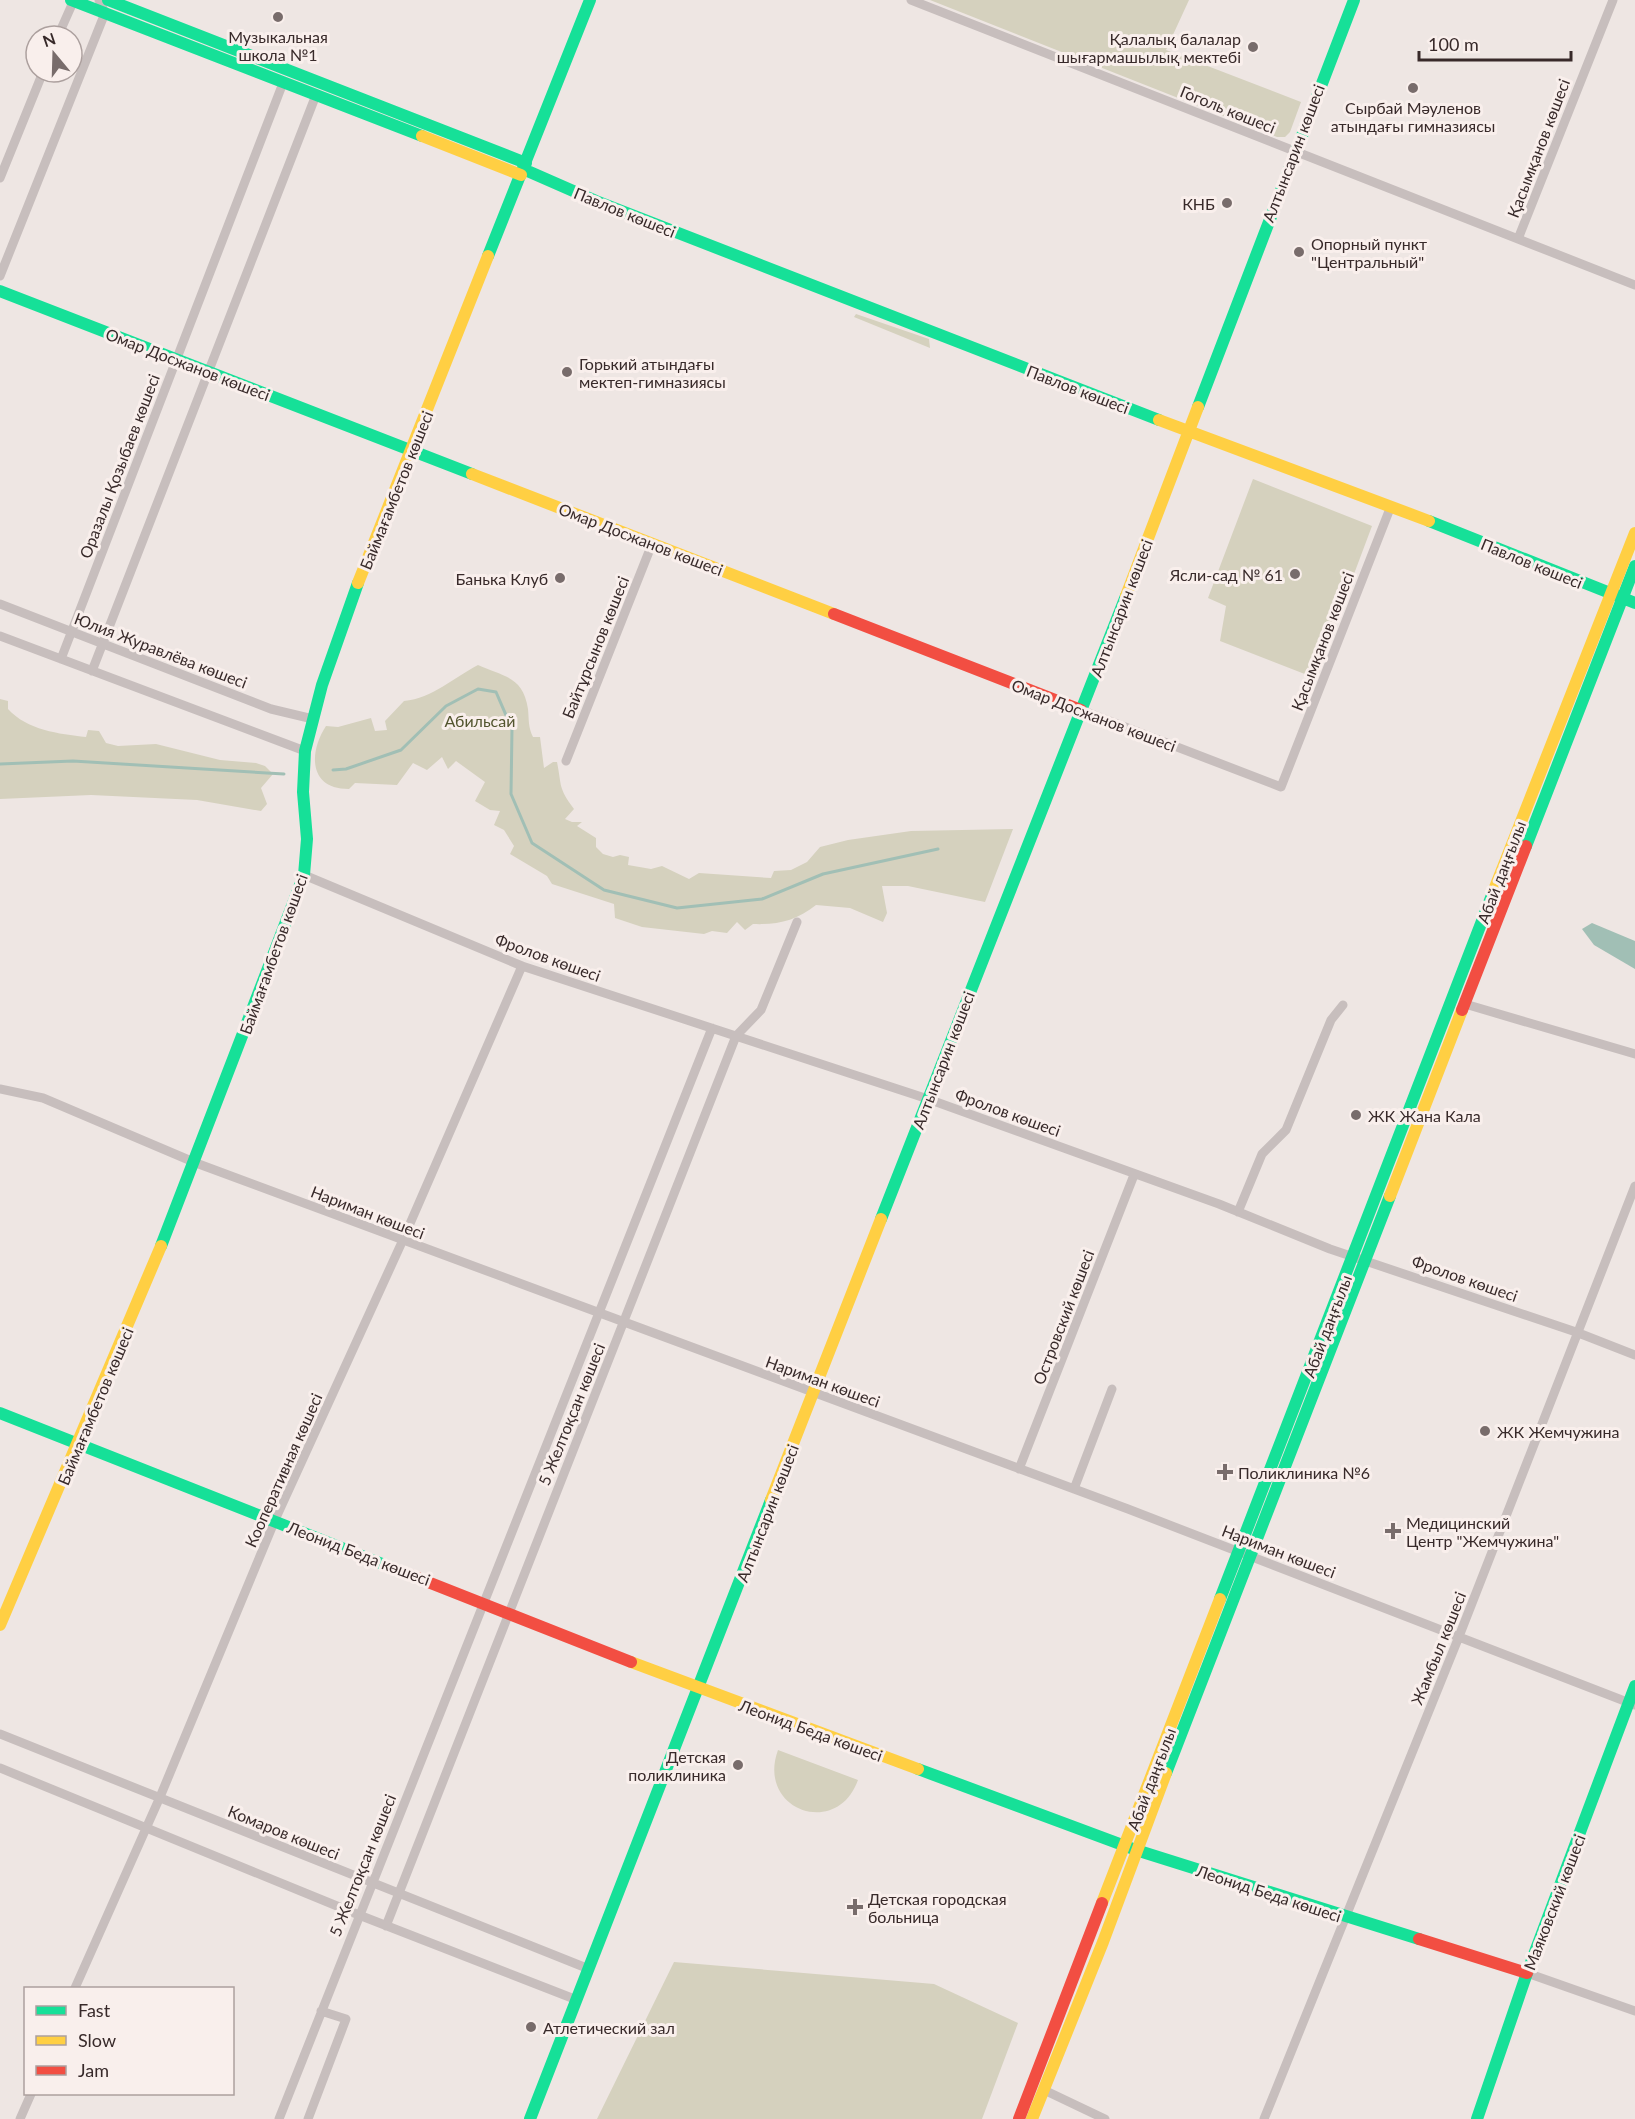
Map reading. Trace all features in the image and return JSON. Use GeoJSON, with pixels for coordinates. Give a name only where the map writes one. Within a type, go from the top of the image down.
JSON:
{"type":"FeatureCollection","features":[{"type":"Feature","properties":{"kind":"street"},"geometry":{"type":"LineString","coordinates":[[63,24],[72,0]]}},
{"type":"Feature","properties":{"kind":"street","name":"Павлов көшесі"},"geometry":{"type":"LineString","coordinates":[[72,0],[316,95],[523,169]]}},
{"type":"Feature","properties":{"kind":"street"},"geometry":{"type":"LineString","coordinates":[[0,276],[105,13],[99,0]]}},
{"type":"Feature","properties":{"kind":"street","name":"Павлов көшесі"},"geometry":{"type":"LineString","coordinates":[[108,0],[596,201],[1187,431],[1391,506],[1635,603]]}},
{"type":"Feature","properties":{"kind":"street","name":"Баймағамбетов көшесі"},"geometry":{"type":"LineString","coordinates":[[0,1625],[79,1445],[196,1163],[304,875],[307,840],[303,792],[305,751],[322,685],[360,577],[412,452],[590,0]]}},
{"type":"Feature","properties":{"kind":"street","name":"Гоголь көшесі"},"geometry":{"type":"LineString","coordinates":[[911,0],[1635,285]]}},
{"type":"Feature","properties":{"kind":"street","name":"Алтынсарин көшесі"},"geometry":{"type":"LineString","coordinates":[[530,2119],[700,1689],[812,1393],[1125,600],[1187,431],[1354,0]]}},
{"type":"Feature","properties":{"kind":"street","name":"Қасымқанов көшесі"},"geometry":{"type":"LineString","coordinates":[[1518,239],[1613,0]]}},
{"type":"Feature","properties":{"kind":"street","name":"Оразалы Қозыбаев көшесі"},"geometry":{"type":"LineString","coordinates":[[61,659],[284,83]]}},
{"type":"Feature","properties":{"kind":"street"},"geometry":{"type":"LineString","coordinates":[[0,178],[38,84]]}},
{"type":"Feature","properties":{"kind":"street"},"geometry":{"type":"LineString","coordinates":[[92,671],[316,95]]}},
{"type":"Feature","properties":{"kind":"street","name":"Омар Досжанов көшесі"},"geometry":{"type":"LineString","coordinates":[[0,291],[1281,787]]}},
{"type":"Feature","properties":{"kind":"street","name":"Қасымқанов көшесі"},"geometry":{"type":"LineString","coordinates":[[1281,787],[1391,506]]}},
{"type":"Feature","properties":{"kind":"street","name":"Абай даңғылы"},"geometry":{"type":"LineString","coordinates":[[1360,1258],[1465,1004],[1616,596],[1635,533]]}},
{"type":"Feature","properties":{"kind":"street","name":"Байтұрсынов көшесі"},"geometry":{"type":"LineString","coordinates":[[566,761],[652,544]]}},
{"type":"Feature","properties":{"kind":"street","name":"Абай даңғылы"},"geometry":{"type":"LineString","coordinates":[[1019,2119],[1131,1848],[1616,596],[1635,566]]}},
{"type":"Feature","properties":{"kind":"street","name":"Юлия Журавлёва көшесі"},"geometry":{"type":"LineString","coordinates":[[0,604],[272,709],[313,718]]}},
{"type":"Feature","properties":{"kind":"street"},"geometry":{"type":"LineString","coordinates":[[0,636],[305,751]]}},
{"type":"Feature","properties":{"kind":"street","name":"Фролов көшесі"},"geometry":{"type":"LineString","coordinates":[[304,875],[522,966],[928,1099],[1360,1258],[1576,1332],[1635,1355]]}},
{"type":"Feature","properties":{"kind":"street","name":"5 Желтоқсан көшесі"},"geometry":{"type":"LineString","coordinates":[[386,1926],[736,1036],[761,1010],[797,922]]}},
{"type":"Feature","properties":{"kind":"street","name":"Кооперативная көшесі"},"geometry":{"type":"LineString","coordinates":[[76,1987],[160,1797],[275,1520],[402,1242],[522,966]]}},
{"type":"Feature","properties":{"kind":"street"},"geometry":{"type":"LineString","coordinates":[[1465,1004],[1635,1054]]}},
{"type":"Feature","properties":{"kind":"street"},"geometry":{"type":"LineString","coordinates":[[1238,1212],[1262,1154],[1286,1130],[1331,1020],[1343,1005]]}},
{"type":"Feature","properties":{"kind":"street","name":"5 Желтоқсан көшесі"},"geometry":{"type":"LineString","coordinates":[[279,2119],[712,1028]]}},
{"type":"Feature","properties":{"kind":"street","name":"Нариман көшесі"},"geometry":{"type":"LineString","coordinates":[[0,1089],[43,1098],[196,1163],[402,1242],[1245,1553],[1458,1639],[1632,1704]]}},
{"type":"Feature","properties":{"kind":"street","name":"Островский көшесі"},"geometry":{"type":"LineString","coordinates":[[1019,1469],[1134,1175]]}},
{"type":"Feature","properties":{"kind":"street","name":"Жамбыл көшесі"},"geometry":{"type":"LineString","coordinates":[[1264,2119],[1458,1639],[1576,1332],[1635,1186]]}},
{"type":"Feature","properties":{"kind":"street"},"geometry":{"type":"LineString","coordinates":[[1074,1489],[1112,1389]]}},
{"type":"Feature","properties":{"kind":"street","name":"Леонид Беда көшесі"},"geometry":{"type":"LineString","coordinates":[[0,1413],[700,1689],[1131,1848],[1527,1973],[1635,2011]]}},
{"type":"Feature","properties":{"kind":"street","name":"Маяковский көшесі"},"geometry":{"type":"LineString","coordinates":[[1477,2119],[1527,1973],[1632,1704],[1635,1686]]}},
{"type":"Feature","properties":{"kind":"street","name":"Комаров көшесі"},"geometry":{"type":"LineString","coordinates":[[0,1734],[398,1895],[589,1969]]}},
{"type":"Feature","properties":{"kind":"street"},"geometry":{"type":"LineString","coordinates":[[0,1768],[386,1926],[577,2000]]}},
{"type":"Feature","properties":{"kind":"street","name":"Абай даңғылы"},"geometry":{"type":"LineString","coordinates":[[1032,2119],[1104,1942],[1131,1848]]}},
{"type":"Feature","properties":{"kind":"street"},"geometry":{"type":"LineString","coordinates":[[308,2119],[346,2019],[321,2011]]}},
{"type":"Feature","properties":{"kind":"street"},"geometry":{"type":"LineString","coordinates":[[1044,2090],[1106,2119]]}},
{"type":"Feature","properties":{"kind":"street"},"geometry":{"type":"LineString","coordinates":[[20,2119],[31,2095]]}},
{"type":"Feature","properties":{"kind":"green space"},"geometry":{"type":"Polygon","coordinates":[[[930,0],[1189,0],[1166,50],[1301,102],[1290,132],[1285,137],[1277,137],[930,0]]]}},
{"type":"Feature","properties":{"kind":"green space"},"geometry":{"type":"Polygon","coordinates":[[[856,314],[929,339],[930,348],[854,317],[856,314]]]}},
{"type":"Feature","properties":{"kind":"green space"},"geometry":{"type":"Polygon","coordinates":[[[1253,479],[1372,526],[1315,678],[1220,641],[1226,606],[1208,598],[1253,479]]]}},
{"type":"Feature","properties":{"kind":"green space","name":"Абильсай"},"geometry":{"type":"Polygon","coordinates":[[[478,665],[504,675],[522,690],[528,709],[531,733],[533,737],[540,737],[544,768],[557,762],[563,791],[574,809],[565,819],[582,822],[577,826],[596,838],[596,847],[603,854],[613,857],[620,855],[629,857],[628,865],[651,869],[662,866],[689,879],[699,873],[771,878],[774,871],[791,870],[807,862],[820,847],[848,840],[911,831],[1013,829],[985,902],[908,886],[882,886],[887,913],[883,922],[850,908],[816,905],[794,918],[778,923],[753,924],[745,930],[737,922],[727,933],[712,931],[704,934],[642,927],[615,918],[614,904],[552,884],[547,876],[510,854],[514,846],[504,830],[494,825],[500,811],[490,810],[475,801],[485,782],[456,761],[448,769],[442,757],[427,770],[413,763],[397,785],[355,783],[349,789],[326,783],[319,776],[315,757],[320,736],[326,726],[338,727],[371,718],[375,731],[387,730],[385,721],[404,701],[434,692],[478,665]]]}},
{"type":"Feature","properties":{"kind":"green space"},"geometry":{"type":"Polygon","coordinates":[[[0,699],[8,701],[8,709],[24,722],[44,730],[86,737],[88,730],[99,731],[106,743],[118,746],[156,744],[220,760],[265,766],[273,774],[261,788],[267,804],[261,811],[197,800],[91,795],[0,799],[0,699]]]}},
{"type":"Feature","properties":{"kind":"green space"},"geometry":{"type":"Polygon","coordinates":[[[778,1750],[858,1780],[848,1798],[834,1809],[818,1812],[802,1810],[788,1801],[778,1788],[774,1771],[778,1750]]]}},
{"type":"Feature","properties":{"kind":"green space"},"geometry":{"type":"Polygon","coordinates":[[[674,1962],[934,1984],[1018,2023],[982,2119],[597,2119],[674,1962]]]}},
{"type":"Feature","properties":{"kind":"shaded area"},"geometry":{"type":"Polygon","coordinates":[[[1592,923],[1635,941],[1635,969],[1594,945],[1582,929],[1592,923]]]}},
{"type":"Feature","properties":{"kind":"waterway","name":"Абильсай"},"geometry":{"type":"LineString","coordinates":[[333,770],[346,769],[401,750],[446,706],[478,689],[496,692],[512,729],[511,794],[532,843],[604,890],[677,908],[762,899],[823,874],[938,849]]}},
{"type":"Feature","properties":{"kind":"waterway","name":"Абильсай"},"geometry":{"type":"LineString","coordinates":[[0,764],[73,761],[284,774]]}},
{"type":"Feature","properties":{"kind":"traffic: fast"},"geometry":{"type":"LineString","coordinates":[[71,0],[422,136]]}},
{"type":"Feature","properties":{"kind":"traffic: fast"},"geometry":{"type":"LineString","coordinates":[[108,0],[526,163]]}},
{"type":"Feature","properties":{"kind":"traffic: fast"},"geometry":{"type":"LineString","coordinates":[[488,256],[590,0]]}},
{"type":"Feature","properties":{"kind":"traffic: fast"},"geometry":{"type":"LineString","coordinates":[[1198,407],[1354,0]]}},
{"type":"Feature","properties":{"kind":"traffic: fast"},"geometry":{"type":"LineString","coordinates":[[523,169],[596,201],[1159,420]]}},
{"type":"Feature","properties":{"kind":"traffic: fast"},"geometry":{"type":"LineString","coordinates":[[0,291],[472,474]]}},
{"type":"Feature","properties":{"kind":"traffic: fast"},"geometry":{"type":"LineString","coordinates":[[1429,521],[1635,603]]}},
{"type":"Feature","properties":{"kind":"traffic: fast"},"geometry":{"type":"LineString","coordinates":[[1526,846],[1635,566]]}},
{"type":"Feature","properties":{"kind":"traffic: fast"},"geometry":{"type":"LineString","coordinates":[[161,1246],[304,875],[307,839],[303,792],[305,751],[322,685],[358,583]]}},
{"type":"Feature","properties":{"kind":"traffic: fast"},"geometry":{"type":"LineString","coordinates":[[881,1219],[1126,596]]}},
{"type":"Feature","properties":{"kind":"traffic: fast"},"geometry":{"type":"LineString","coordinates":[[1220,1599],[1494,890]]}},
{"type":"Feature","properties":{"kind":"traffic: fast"},"geometry":{"type":"LineString","coordinates":[[1166,1773],[1390,1196]]}},
{"type":"Feature","properties":{"kind":"traffic: fast"},"geometry":{"type":"LineString","coordinates":[[0,1413],[400,1571]]}},
{"type":"Feature","properties":{"kind":"traffic: fast"},"geometry":{"type":"LineString","coordinates":[[530,2119],[771,1500]]}},
{"type":"Feature","properties":{"kind":"traffic: fast"},"geometry":{"type":"LineString","coordinates":[[1477,2119],[1527,1973],[1635,1686]]}},
{"type":"Feature","properties":{"kind":"traffic: fast"},"geometry":{"type":"LineString","coordinates":[[918,1769],[1136,1850],[1419,1939]]}},
{"type":"Feature","properties":{"kind":"traffic: slow"},"geometry":{"type":"LineString","coordinates":[[422,136],[521,175]]}},
{"type":"Feature","properties":{"kind":"traffic: slow"},"geometry":{"type":"LineString","coordinates":[[358,583],[488,256]]}},
{"type":"Feature","properties":{"kind":"traffic: slow"},"geometry":{"type":"LineString","coordinates":[[1126,596],[1198,407]]}},
{"type":"Feature","properties":{"kind":"traffic: slow"},"geometry":{"type":"LineString","coordinates":[[1159,420],[1429,521]]}},
{"type":"Feature","properties":{"kind":"traffic: slow"},"geometry":{"type":"LineString","coordinates":[[472,474],[834,614]]}},
{"type":"Feature","properties":{"kind":"traffic: slow"},"geometry":{"type":"LineString","coordinates":[[1494,890],[1635,533]]}},
{"type":"Feature","properties":{"kind":"traffic: slow"},"geometry":{"type":"LineString","coordinates":[[1390,1196],[1462,1010]]}},
{"type":"Feature","properties":{"kind":"traffic: slow"},"geometry":{"type":"LineString","coordinates":[[771,1500],[881,1219]]}},
{"type":"Feature","properties":{"kind":"traffic: slow"},"geometry":{"type":"LineString","coordinates":[[0,1625],[161,1246]]}},
{"type":"Feature","properties":{"kind":"traffic: slow"},"geometry":{"type":"LineString","coordinates":[[1102,1903],[1220,1599]]}},
{"type":"Feature","properties":{"kind":"traffic: slow"},"geometry":{"type":"LineString","coordinates":[[631,1662],[918,1769]]}},
{"type":"Feature","properties":{"kind":"traffic: slow"},"geometry":{"type":"LineString","coordinates":[[1032,2119],[1103,1942],[1166,1773]]}},
{"type":"Feature","properties":{"kind":"traffic: jam"},"geometry":{"type":"LineString","coordinates":[[834,614],[1081,710]]}},
{"type":"Feature","properties":{"kind":"traffic: jam"},"geometry":{"type":"LineString","coordinates":[[1462,1010],[1526,846]]}},
{"type":"Feature","properties":{"kind":"traffic: jam"},"geometry":{"type":"LineString","coordinates":[[400,1571],[631,1662]]}},
{"type":"Feature","properties":{"kind":"traffic: jam"},"geometry":{"type":"LineString","coordinates":[[1019,2119],[1102,1903]]}},
{"type":"Feature","properties":{"kind":"traffic: jam"},"geometry":{"type":"LineString","coordinates":[[1419,1939],[1527,1973]]}},
{"type":"Feature","properties":{"kind":"place","name":"Музыкальная школа №1"},"geometry":{"type":"Point","coordinates":[278,17]}},
{"type":"Feature","properties":{"kind":"place","name":"Қалалық балалар шығармашылық мектебі"},"geometry":{"type":"Point","coordinates":[1253,47]}},
{"type":"Feature","properties":{"kind":"place","name":"Сырбай Мәуленов атындағы гимназиясы"},"geometry":{"type":"Point","coordinates":[1413,88]}},
{"type":"Feature","properties":{"kind":"place","name":"КНБ"},"geometry":{"type":"Point","coordinates":[1227,203]}},
{"type":"Feature","properties":{"kind":"place","name":"Опорный пункт \"Центральный\""},"geometry":{"type":"Point","coordinates":[1299,252]}},
{"type":"Feature","properties":{"kind":"place","name":"Горький атындағы мектеп-гимназиясы"},"geometry":{"type":"Point","coordinates":[567,372]}},
{"type":"Feature","properties":{"kind":"place","name":"Ясли-сад № 61"},"geometry":{"type":"Point","coordinates":[1295,574]}},
{"type":"Feature","properties":{"kind":"place","name":"Банька Клуб"},"geometry":{"type":"Point","coordinates":[560,578]}},
{"type":"Feature","properties":{"kind":"place","name":"ЖК Жана Кала"},"geometry":{"type":"Point","coordinates":[1356,1115]}},
{"type":"Feature","properties":{"kind":"place","name":"ЖК Жемчужина"},"geometry":{"type":"Point","coordinates":[1485,1431]}},
{"type":"Feature","properties":{"kind":"place","name":"Поликлиника №6"},"geometry":{"type":"Point","coordinates":[1225,1472]}},
{"type":"Feature","properties":{"kind":"place","name":"Медицинский Центр \"Жемчужина\""},"geometry":{"type":"Point","coordinates":[1393,1531]}},
{"type":"Feature","properties":{"kind":"place","name":"Детская поликлиника"},"geometry":{"type":"Point","coordinates":[738,1765]}},
{"type":"Feature","properties":{"kind":"place","name":"Детская городская больница"},"geometry":{"type":"Point","coordinates":[855,1907]}},
{"type":"Feature","properties":{"kind":"place","name":"Атлетический зал"},"geometry":{"type":"Point","coordinates":[531,2027]}}]}
